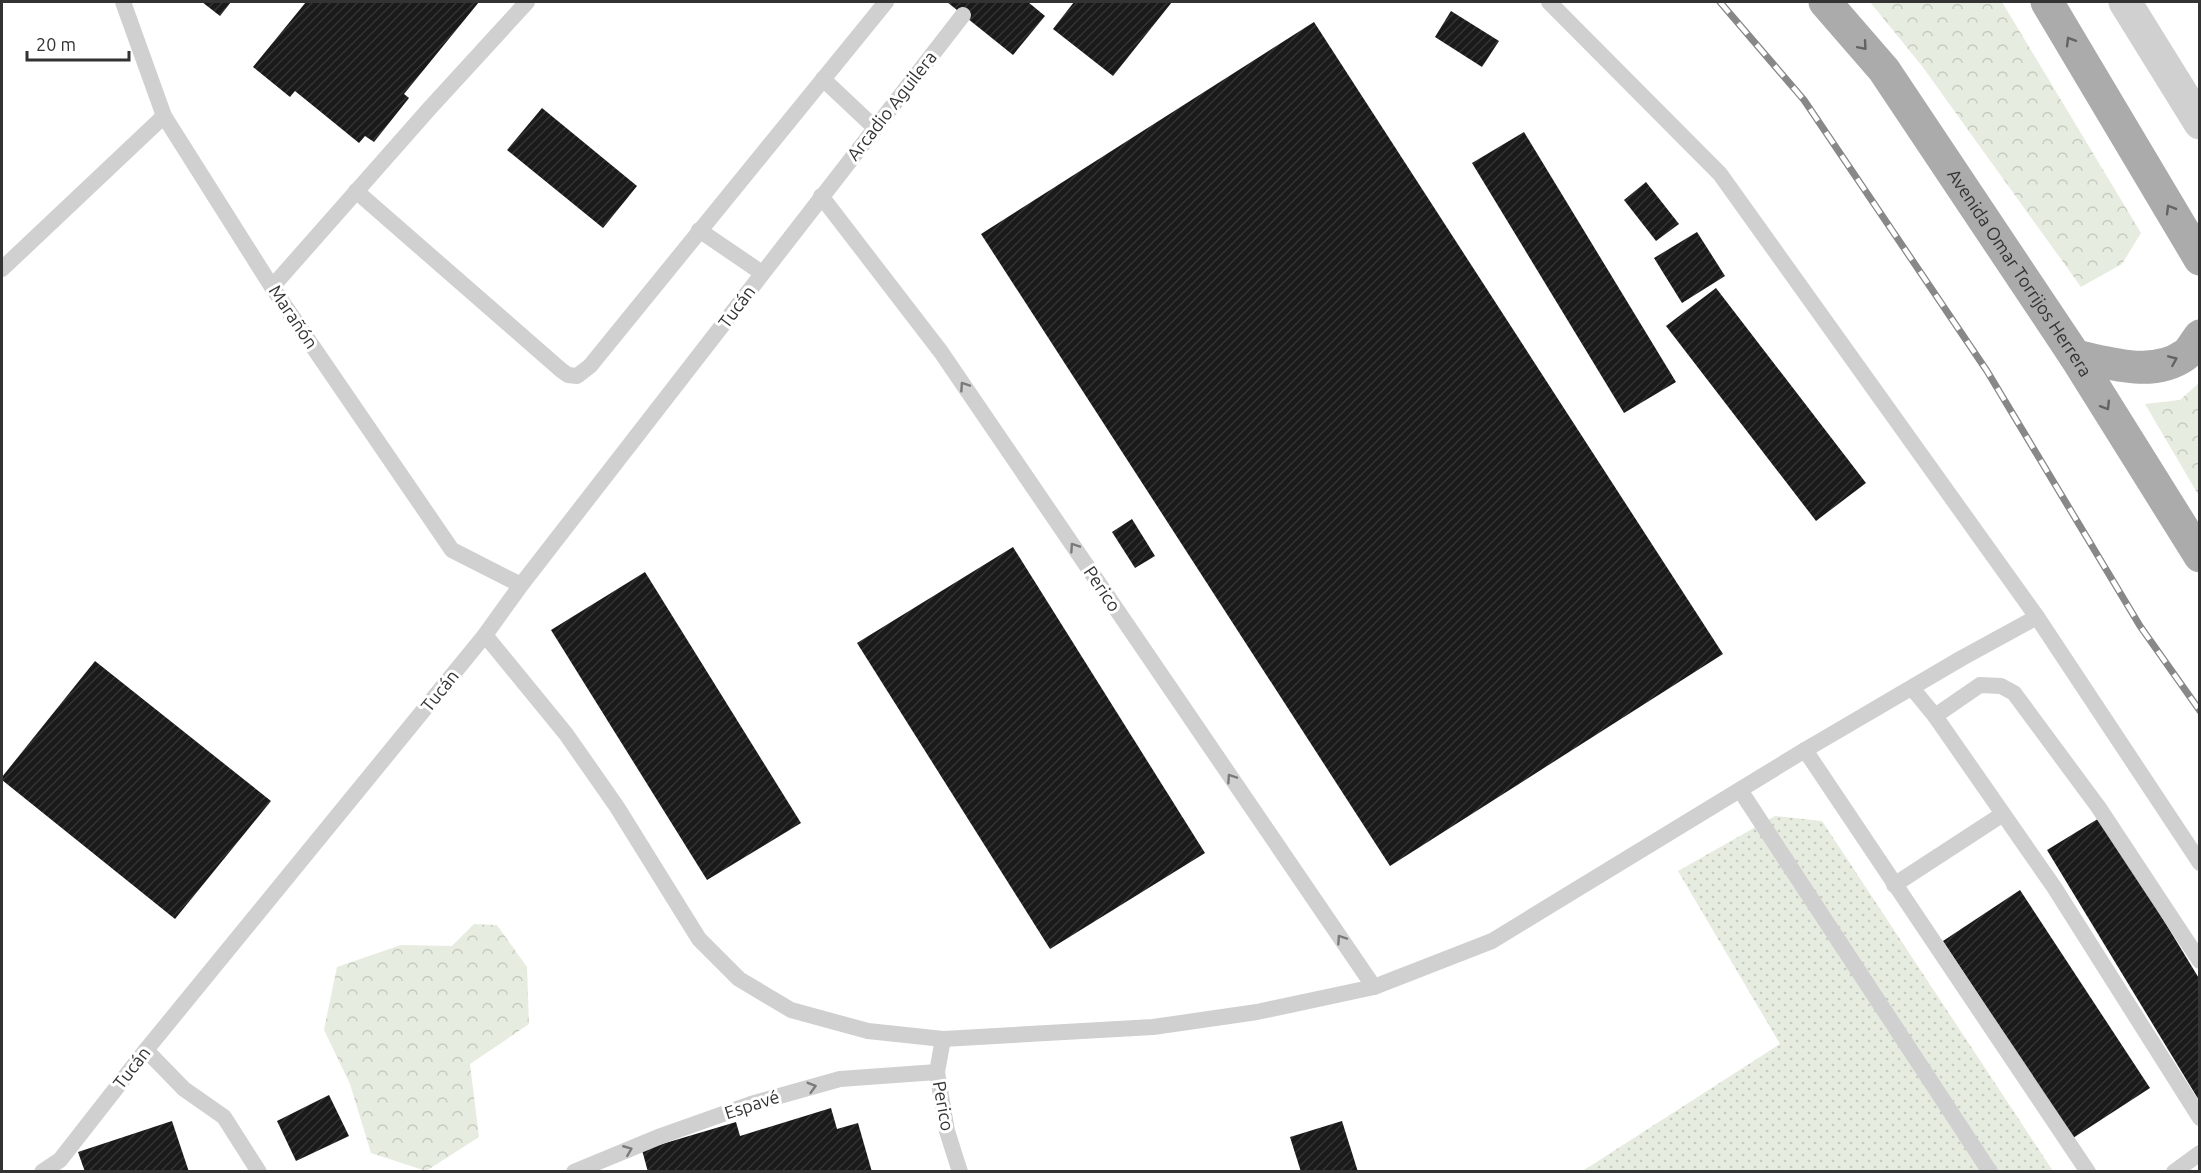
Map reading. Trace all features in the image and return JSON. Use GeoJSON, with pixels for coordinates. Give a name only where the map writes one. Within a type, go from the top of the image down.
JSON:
{"type":"FeatureCollection","features":[{"type":"Feature","properties":{"kind":"main road","name":"Avenida Omar Torrijos Herrera"},"geometry":{"type":"LineString","coordinates":[[1825,2],[1884,70],[2075,356],[2199,556]]}},
{"type":"Feature","properties":{"kind":"main road"},"geometry":{"type":"LineString","coordinates":[[2047,2],[2199,259]]}},
{"type":"Feature","properties":{"kind":"main road"},"geometry":{"type":"LineString","coordinates":[[2075,356],[2127,366],[2157,367],[2186,355],[2199,336]]}},
{"type":"Feature","properties":{"kind":"street"},"geometry":{"type":"LineString","coordinates":[[2125,2],[2194,103]]}},
{"type":"Feature","properties":{"kind":"lane","name":"Marañón"},"geometry":{"type":"LineString","coordinates":[[123,2],[164,116],[272,287],[452,550],[521,585]]}},
{"type":"Feature","properties":{"kind":"lane"},"geometry":{"type":"LineString","coordinates":[[272,287],[527,2]]}},
{"type":"Feature","properties":{"kind":"lane"},"geometry":{"type":"LineString","coordinates":[[356,191],[568,375],[577,376],[584,373],[590,366],[886,2]]}},
{"type":"Feature","properties":{"kind":"lane"},"geometry":{"type":"LineString","coordinates":[[1549,2],[1720,174],[2037,617],[2199,863]]}},
{"type":"Feature","properties":{"kind":"lane","name":"Arcadio Aguilera"},"geometry":{"type":"LineString","coordinates":[[821,196],[963,15]]}},
{"type":"Feature","properties":{"kind":"lane"},"geometry":{"type":"LineString","coordinates":[[823,79],[875,128]]}},
{"type":"Feature","properties":{"kind":"lane"},"geometry":{"type":"LineString","coordinates":[[2,269],[164,116]]}},
{"type":"Feature","properties":{"kind":"lane","name":"Tucán"},"geometry":{"type":"LineString","coordinates":[[42,1172],[60,1160],[146,1050],[485,635],[521,585],[821,196]]}},
{"type":"Feature","properties":{"kind":"lane","name":"Perico"},"geometry":{"type":"LineString","coordinates":[[821,196],[941,352],[1374,987]]}},
{"type":"Feature","properties":{"kind":"lane"},"geometry":{"type":"LineString","coordinates":[[699,230],[762,273]]}},
{"type":"Feature","properties":{"kind":"lane"},"geometry":{"type":"LineString","coordinates":[[485,635],[566,734],[617,807],[699,939],[739,979],[791,1010],[868,1031],[943,1039],[1153,1027],[1257,1011],[1374,987],[1492,941],[1805,750],[2037,617]]}},
{"type":"Feature","properties":{"kind":"lane"},"geometry":{"type":"LineString","coordinates":[[1935,716],[1980,685],[2001,686],[2014,693],[2099,808],[2199,961]]}},
{"type":"Feature","properties":{"kind":"lane"},"geometry":{"type":"LineString","coordinates":[[1912,688],[1935,716],[2054,887],[2199,1118]]}},
{"type":"Feature","properties":{"kind":"lane"},"geometry":{"type":"LineString","coordinates":[[1805,750],[2088,1172]]}},
{"type":"Feature","properties":{"kind":"lane"},"geometry":{"type":"LineString","coordinates":[[1740,790],[1990,1172]]}},
{"type":"Feature","properties":{"kind":"lane"},"geometry":{"type":"LineString","coordinates":[[1894,885],[2003,814]]}},
{"type":"Feature","properties":{"kind":"lane","name":"Perico"},"geometry":{"type":"LineString","coordinates":[[943,1039],[937,1072],[947,1131],[960,1172]]}},
{"type":"Feature","properties":{"kind":"lane"},"geometry":{"type":"LineString","coordinates":[[146,1050],[184,1089],[224,1117],[259,1172]]}},
{"type":"Feature","properties":{"kind":"lane","name":"Espavé"},"geometry":{"type":"LineString","coordinates":[[574,1172],[741,1108],[840,1078],[937,1072]]}},
{"type":"Feature","properties":{"kind":"lane"},"geometry":{"type":"LineString","coordinates":[[2174,1172],[2199,1153]]}},
{"type":"Feature","properties":{"kind":"green space"},"geometry":{"type":"Polygon","coordinates":[[[1870,2],[2002,2],[2141,233],[2122,264],[2081,287],[1922,66],[1870,2]]]}},
{"type":"Feature","properties":{"kind":"green space"},"geometry":{"type":"Polygon","coordinates":[[[2199,383],[2199,496],[2145,404],[2180,400],[2199,383]]]}},
{"type":"Feature","properties":{"kind":"green space"},"geometry":{"type":"Polygon","coordinates":[[[1775,816],[1822,821],[2053,1171],[1581,1172],[1780,1044],[1678,871],[1775,816]]]}},
{"type":"Feature","properties":{"kind":"green space"},"geometry":{"type":"Polygon","coordinates":[[[474,924],[497,925],[527,967],[529,1024],[470,1064],[479,1137],[426,1171],[371,1153],[350,1084],[324,1030],[337,967],[401,945],[452,946],[474,924]]]}},
{"type":"Feature","properties":{"kind":"building"},"geometry":{"type":"Polygon","coordinates":[[[202,2],[231,2],[220,16],[202,2]]]}},
{"type":"Feature","properties":{"kind":"building"},"geometry":{"type":"Polygon","coordinates":[[[306,2],[479,2],[404,94],[409,98],[374,142],[365,136],[359,143],[295,91],[290,97],[253,67],[306,2]]]}},
{"type":"Feature","properties":{"kind":"building"},"geometry":{"type":"Polygon","coordinates":[[[947,2],[1028,2],[1045,16],[1013,55],[947,2]]]}},
{"type":"Feature","properties":{"kind":"building"},"geometry":{"type":"Polygon","coordinates":[[[1074,2],[1172,2],[1113,76],[1053,29],[1074,2]]]}},
{"type":"Feature","properties":{"kind":"building"},"geometry":{"type":"Polygon","coordinates":[[[1451,11],[1499,41],[1482,67],[1435,37],[1451,11]]]}},
{"type":"Feature","properties":{"kind":"building"},"geometry":{"type":"Polygon","coordinates":[[[1314,22],[1723,654],[1390,866],[981,234],[1314,22]]]}},
{"type":"Feature","properties":{"kind":"building"},"geometry":{"type":"Polygon","coordinates":[[[542,108],[637,186],[603,228],[507,150],[542,108]]]}},
{"type":"Feature","properties":{"kind":"building"},"geometry":{"type":"Polygon","coordinates":[[[1524,132],[1676,382],[1624,413],[1472,163],[1524,132]]]}},
{"type":"Feature","properties":{"kind":"building"},"geometry":{"type":"Polygon","coordinates":[[[1646,182],[1679,224],[1656,241],[1624,200],[1646,182]]]}},
{"type":"Feature","properties":{"kind":"building"},"geometry":{"type":"Polygon","coordinates":[[[1697,232],[1725,276],[1682,303],[1654,258],[1697,232]]]}},
{"type":"Feature","properties":{"kind":"building"},"geometry":{"type":"Polygon","coordinates":[[[1716,288],[1866,483],[1816,521],[1666,326],[1716,288]]]}},
{"type":"Feature","properties":{"kind":"building"},"geometry":{"type":"Polygon","coordinates":[[[1132,519],[1155,556],[1135,568],[1112,532],[1132,519]]]}},
{"type":"Feature","properties":{"kind":"building"},"geometry":{"type":"Polygon","coordinates":[[[1013,547],[1205,853],[1050,949],[857,643],[1013,547]]]}},
{"type":"Feature","properties":{"kind":"building"},"geometry":{"type":"Polygon","coordinates":[[[645,572],[801,823],[707,880],[551,630],[645,572]]]}},
{"type":"Feature","properties":{"kind":"building"},"geometry":{"type":"Polygon","coordinates":[[[95,661],[271,801],[175,919],[2,780],[2,777],[95,661]]]}},
{"type":"Feature","properties":{"kind":"building"},"geometry":{"type":"Polygon","coordinates":[[[2101,817],[2200,980],[2200,1102],[2047,850],[2101,817]]]}},
{"type":"Feature","properties":{"kind":"building"},"geometry":{"type":"Polygon","coordinates":[[[2020,890],[2150,1088],[2073,1138],[1943,941],[2020,890]]]}},
{"type":"Feature","properties":{"kind":"building"},"geometry":{"type":"Polygon","coordinates":[[[329,1095],[349,1136],[296,1161],[277,1121],[329,1095]]]}},
{"type":"Feature","properties":{"kind":"building"},"geometry":{"type":"Polygon","coordinates":[[[831,1108],[837,1129],[858,1123],[872,1172],[648,1172],[642,1150],[736,1122],[740,1136],[831,1108]]]}},
{"type":"Feature","properties":{"kind":"building"},"geometry":{"type":"Polygon","coordinates":[[[172,1121],[189,1172],[85,1172],[78,1152],[172,1121]]]}},
{"type":"Feature","properties":{"kind":"building"},"geometry":{"type":"Polygon","coordinates":[[[1342,1121],[1358,1172],[1301,1172],[1290,1137],[1342,1121]]]}},
{"type":"Feature","properties":{"kind":"railway"},"geometry":{"type":"LineString","coordinates":[[1720,2],[1804,100],[1987,371],[2140,626],[2200,711]]}}]}
